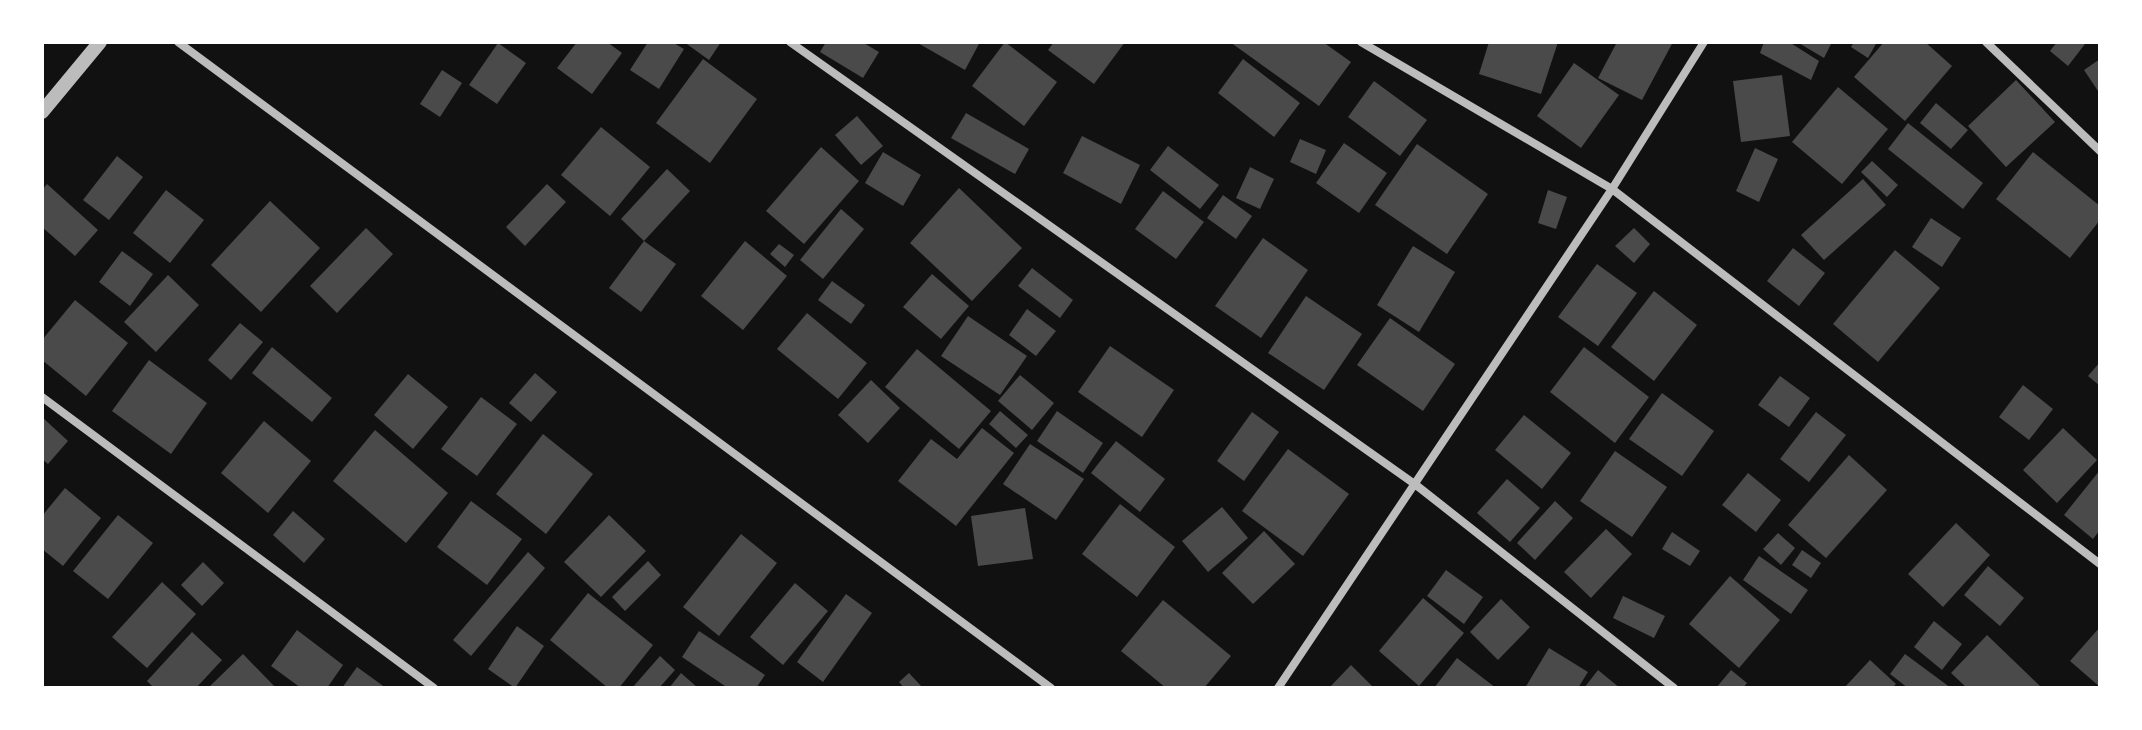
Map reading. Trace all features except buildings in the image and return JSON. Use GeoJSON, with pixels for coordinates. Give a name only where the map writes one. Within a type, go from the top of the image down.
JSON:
{"type":"FeatureCollection","features":[{"type":"Feature","properties":{"kind":"street"},"geometry":{"type":"LineString","coordinates":[[42,112],[100,42]]}},
{"type":"Feature","properties":{"kind":"street"},"geometry":{"type":"LineString","coordinates":[[178,42],[1051,688]]}},
{"type":"Feature","properties":{"kind":"street"},"geometry":{"type":"LineString","coordinates":[[790,42],[1416,485],[1674,688]]}},
{"type":"Feature","properties":{"kind":"street"},"geometry":{"type":"LineString","coordinates":[[1361,42],[1612,189],[2100,564]]}},
{"type":"Feature","properties":{"kind":"street"},"geometry":{"type":"LineString","coordinates":[[1278,688],[1612,189],[1704,42]]}},
{"type":"Feature","properties":{"kind":"street"},"geometry":{"type":"LineString","coordinates":[[1986,42],[2100,151]]}},
{"type":"Feature","properties":{"kind":"street"},"geometry":{"type":"LineString","coordinates":[[42,397],[434,688]]}}]}
